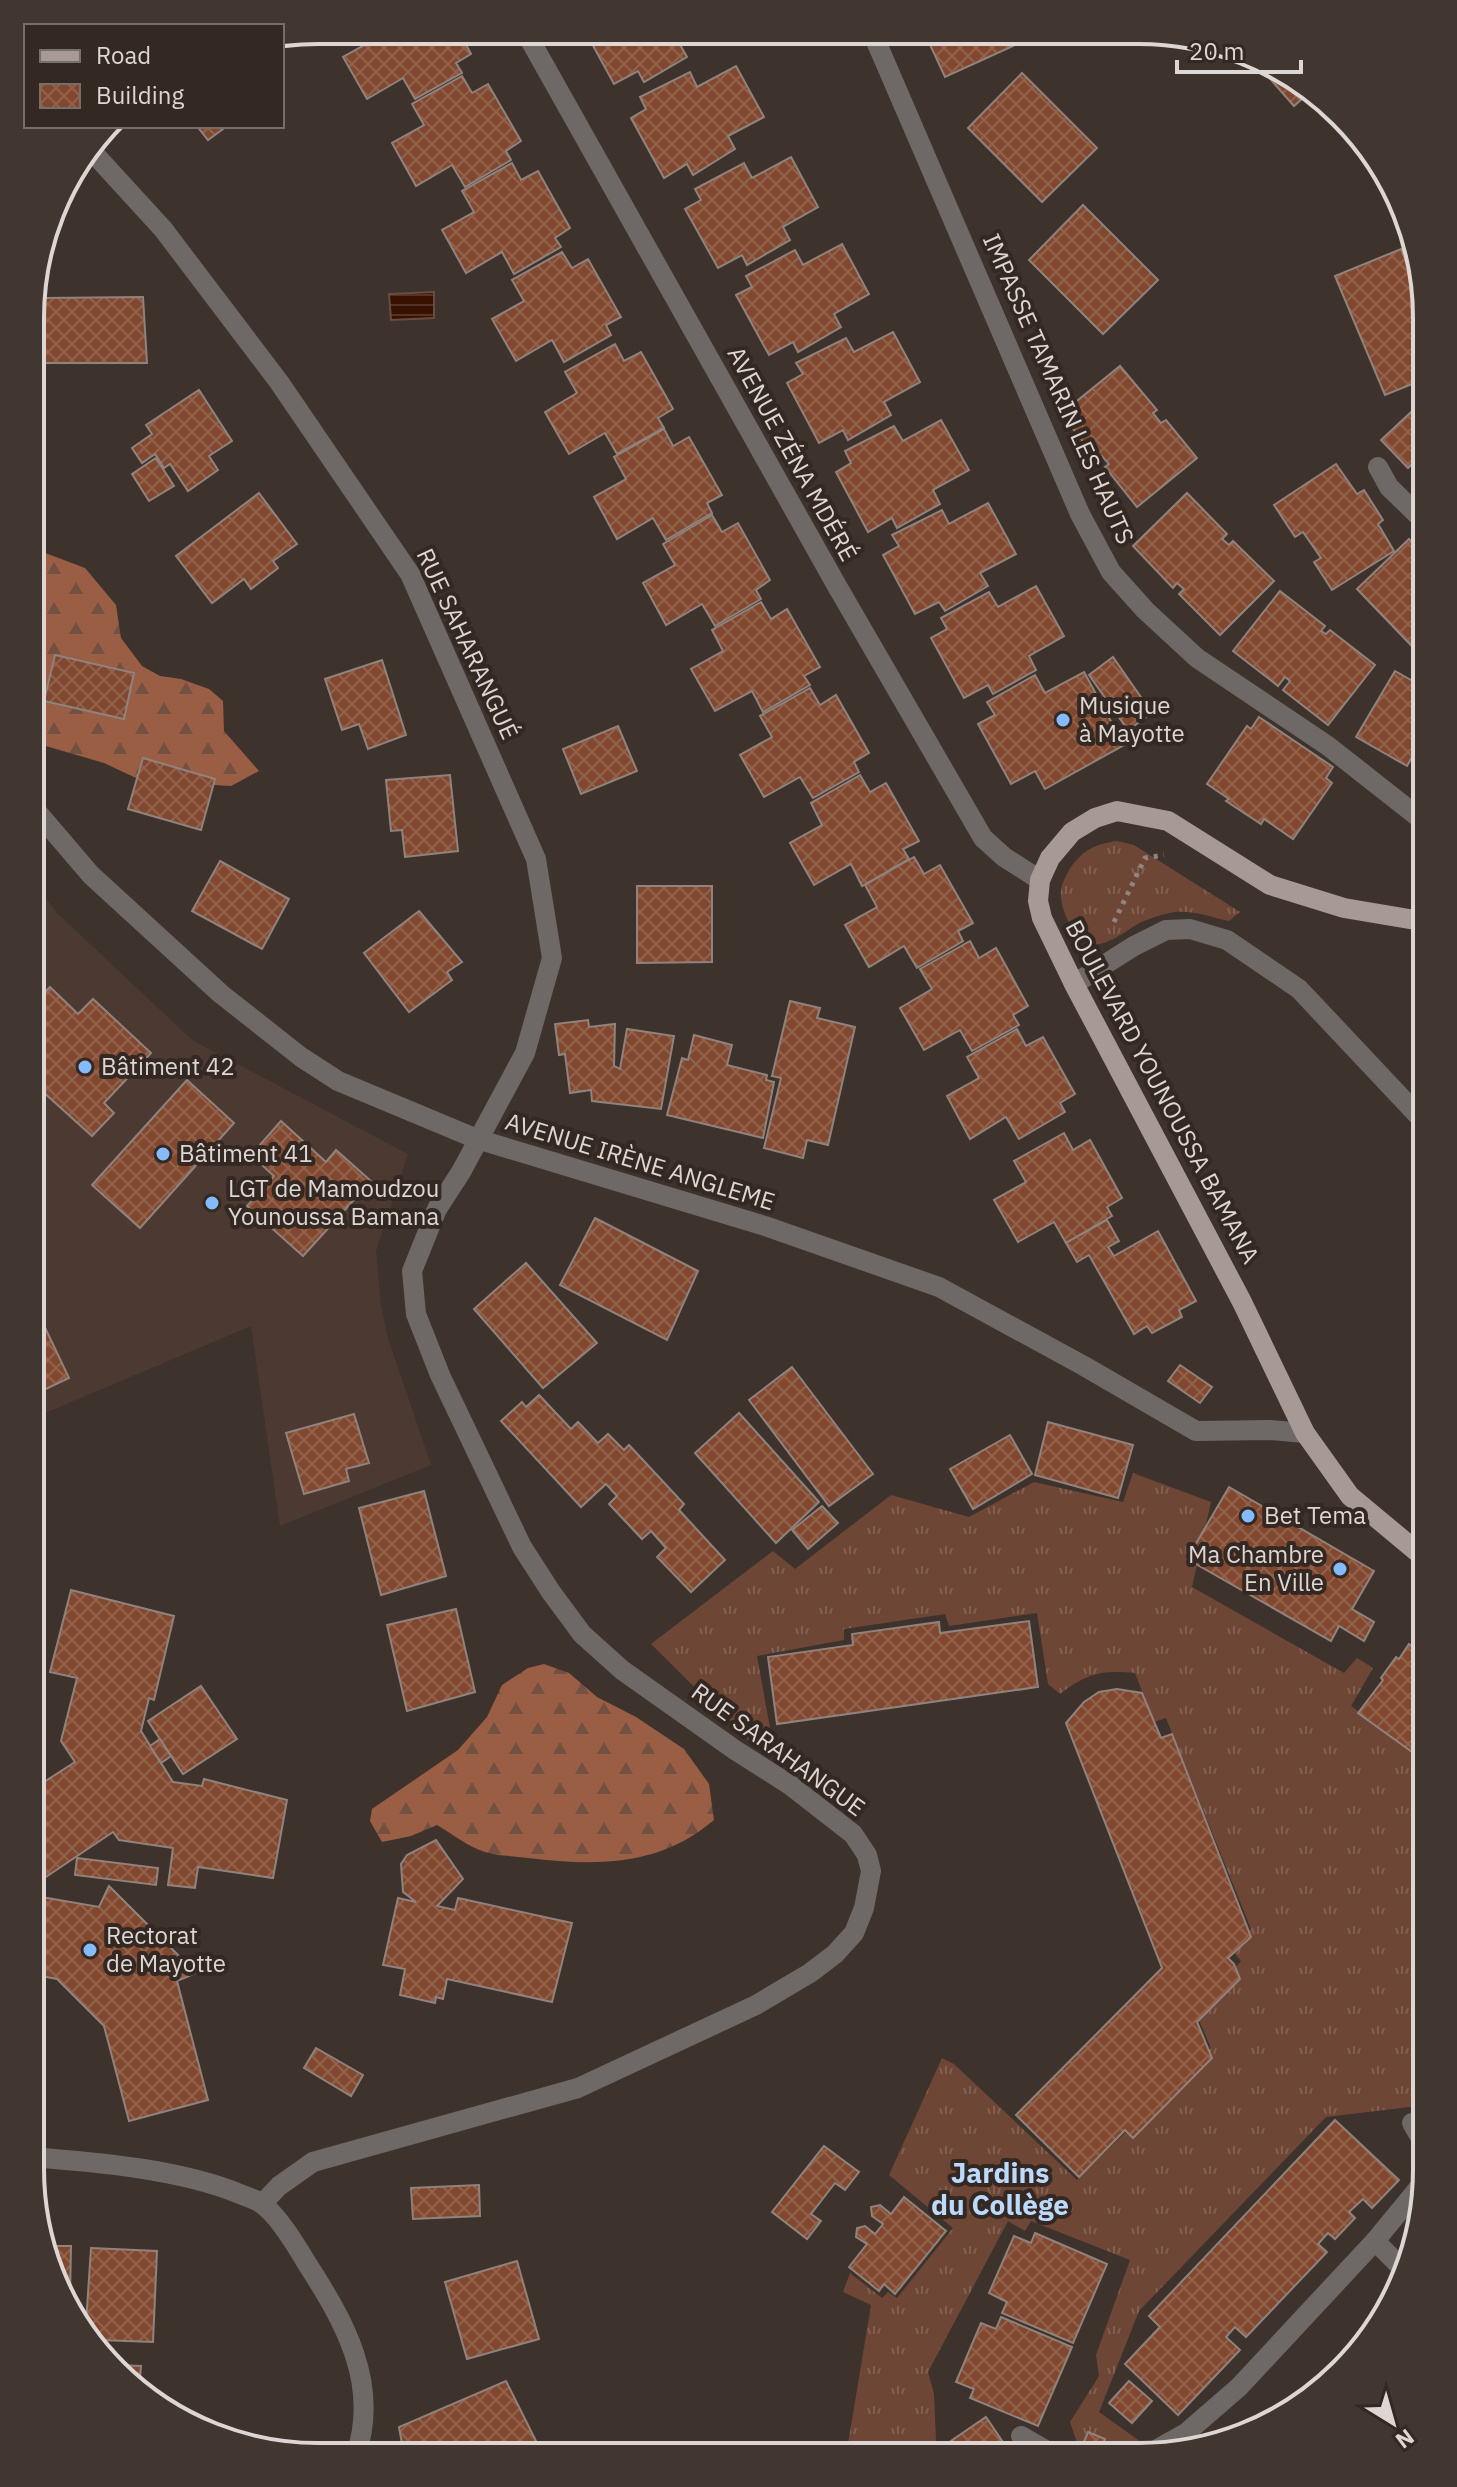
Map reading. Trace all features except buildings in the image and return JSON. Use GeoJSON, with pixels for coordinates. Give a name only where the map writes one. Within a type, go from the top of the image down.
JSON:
{"type":"FeatureCollection","features":[{"type":"Feature","properties":{"kind":"main road"},"geometry":{"type":"LineString","coordinates":[[1040,880],[1050,858],[1072,832],[1095,818],[1117,811],[1168,821],[1230,863],[1270,885],[1344,908],[1413,920]]}},
{"type":"Feature","properties":{"kind":"main road","name":"BOULEVARD YOUNOUSSA BAMANA"},"geometry":{"type":"LineString","coordinates":[[1040,880],[1038,901],[1042,918],[1242,1302],[1305,1433],[1350,1496],[1412,1548]]}},
{"type":"Feature","properties":{"kind":"street","name":"IMPASSE TAMARIN LES HAUTS"},"geometry":{"type":"LineString","coordinates":[[877,44],[1080,514],[1111,572],[1145,610],[1197,658],[1328,746],[1413,813]]}},
{"type":"Feature","properties":{"kind":"street","name":"AVENUE ZÉNA MDÉRÉ"},"geometry":{"type":"LineString","coordinates":[[533,45],[837,586],[983,838],[1004,857],[1040,880]]}},
{"type":"Feature","properties":{"kind":"street","name":"RUE SAHARANGUÉ"},"geometry":{"type":"LineString","coordinates":[[97,157],[163,229],[279,382],[410,574],[536,859],[552,958],[525,1053],[477,1139]]}},
{"type":"Feature","properties":{"kind":"street"},"geometry":{"type":"LineString","coordinates":[[1378,467],[1389,487],[1413,510]]}},
{"type":"Feature","properties":{"kind":"street","name":"AVENUE IRÈNE ANGLEME"},"geometry":{"type":"LineString","coordinates":[[44,820],[91,875],[221,994],[301,1057],[338,1081],[477,1139],[765,1226],[939,1287],[1196,1431],[1305,1433]]}},
{"type":"Feature","properties":{"kind":"street"},"geometry":{"type":"LineString","coordinates":[[1074,984],[1166,930],[1190,929],[1227,940],[1299,989],[1413,1110]]}},
{"type":"Feature","properties":{"kind":"street","name":"RUE SARAHANGUE"},"geometry":{"type":"LineString","coordinates":[[262,2204],[279,2186],[313,2162],[578,2088],[756,2005],[810,1973],[835,1954],[854,1933],[870,1885],[867,1855],[853,1834],[790,1785],[622,1670],[582,1634],[522,1547],[440,1375],[416,1314],[412,1271],[437,1209],[461,1172],[477,1139]]}},
{"type":"Feature","properties":{"kind":"street"},"geometry":{"type":"LineString","coordinates":[[44,2159],[177,2175],[222,2186],[262,2204],[290,2236],[343,2323],[361,2375],[365,2405],[360,2443]]}},
{"type":"Feature","properties":{"kind":"street"},"geometry":{"type":"LineString","coordinates":[[1171,2441],[1186,2433],[1239,2387],[1375,2241],[1411,2197]]}},
{"type":"Feature","properties":{"kind":"street"},"geometry":{"type":"LineString","coordinates":[[1375,2241],[1396,2262]]}},
{"type":"Feature","properties":{"kind":"street"},"geometry":{"type":"LineString","coordinates":[[1021,2436],[1033,2443]]}},
{"type":"Feature","properties":{"kind":"path"},"geometry":{"type":"LineString","coordinates":[[1112,925],[1145,858],[1170,852],[1186,831]]}},
{"type":"Feature","properties":{"kind":"shaded area"},"geometry":{"type":"Polygon","coordinates":[[[434,292],[434,318],[391,320],[389,294],[434,292]]]}},
{"type":"Feature","properties":{"kind":"shaded area","name":"LGT de Mamoudzou Younoussa Bamana"},"geometry":{"type":"Polygon","coordinates":[[[44,896],[56,912],[192,1040],[408,1154],[376,1251],[387,1335],[431,1465],[280,1526],[251,1326],[44,1414],[44,896]]]}},
{"type":"Feature","properties":{"kind":"green space"},"geometry":{"type":"Polygon","coordinates":[[[44,553],[85,568],[116,605],[121,638],[142,666],[160,676],[181,679],[209,689],[223,701],[224,731],[259,771],[231,786],[151,785],[104,763],[44,746],[44,553]]]}},
{"type":"Feature","properties":{"kind":"green space"},"geometry":{"type":"Polygon","coordinates":[[[1117,841],[1134,845],[1240,912],[1229,921],[1195,913],[1174,912],[1144,921],[1106,942],[1087,942],[1074,931],[1065,915],[1062,884],[1071,867],[1086,852],[1117,841]]]}},
{"type":"Feature","properties":{"kind":"green space"},"geometry":{"type":"Polygon","coordinates":[[[1133,1473],[1211,1502],[1192,1587],[1344,1673],[1357,1658],[1373,1668],[1351,1706],[1412,1752],[1412,2107],[1326,2117],[1139,2311],[1099,2412],[1139,2443],[1077,2443],[1070,2422],[1099,2376],[1096,2355],[1130,2260],[1031,2221],[1025,2231],[1008,2221],[928,2372],[934,2394],[936,2441],[848,2443],[871,2305],[843,2292],[850,2273],[882,2298],[888,2292],[897,2298],[953,2228],[889,2175],[942,2058],[954,2064],[1077,2180],[1211,2048],[1196,2013],[1241,1961],[1231,1949],[1251,1929],[1166,1718],[1154,1722],[1135,1673],[1095,1674],[1060,1694],[1048,1684],[1037,1613],[949,1626],[945,1614],[844,1629],[844,1640],[757,1656],[770,1728],[752,1744],[651,1644],[773,1551],[795,1569],[891,1495],[969,1517],[1034,1482],[1123,1502],[1133,1473]]]}},
{"type":"Feature","properties":{"kind":"green space"},"geometry":{"type":"Polygon","coordinates":[[[544,1664],[569,1673],[597,1697],[636,1717],[684,1749],[709,1784],[714,1820],[671,1847],[626,1860],[602,1862],[553,1861],[490,1853],[473,1847],[437,1825],[411,1836],[382,1842],[370,1821],[372,1809],[458,1750],[487,1717],[502,1685],[528,1668],[544,1664]]]}},
{"type":"Feature","properties":{"kind":"place","name":"Musique à Mayotte"},"geometry":{"type":"Point","coordinates":[1063,720]}},
{"type":"Feature","properties":{"kind":"place","name":"Bâtiment 42"},"geometry":{"type":"Point","coordinates":[85,1067]}},
{"type":"Feature","properties":{"kind":"place","name":"Bâtiment 41"},"geometry":{"type":"Point","coordinates":[163,1154]}},
{"type":"Feature","properties":{"kind":"place","name":"LGT de Mamoudzou Younoussa Bamana"},"geometry":{"type":"Point","coordinates":[212,1203]}},
{"type":"Feature","properties":{"kind":"place","name":"Bet Tema"},"geometry":{"type":"Point","coordinates":[1248,1516]}},
{"type":"Feature","properties":{"kind":"place","name":"Ma Chambre En Ville"},"geometry":{"type":"Point","coordinates":[1340,1569]}},
{"type":"Feature","properties":{"kind":"place","name":"Rectorat de Mayotte"},"geometry":{"type":"Point","coordinates":[90,1950]}},
{"type":"Feature","properties":{"kind":"district","name":"Jardins du Collège"},"geometry":{"type":"Point","coordinates":[1000,2189]}}]}
